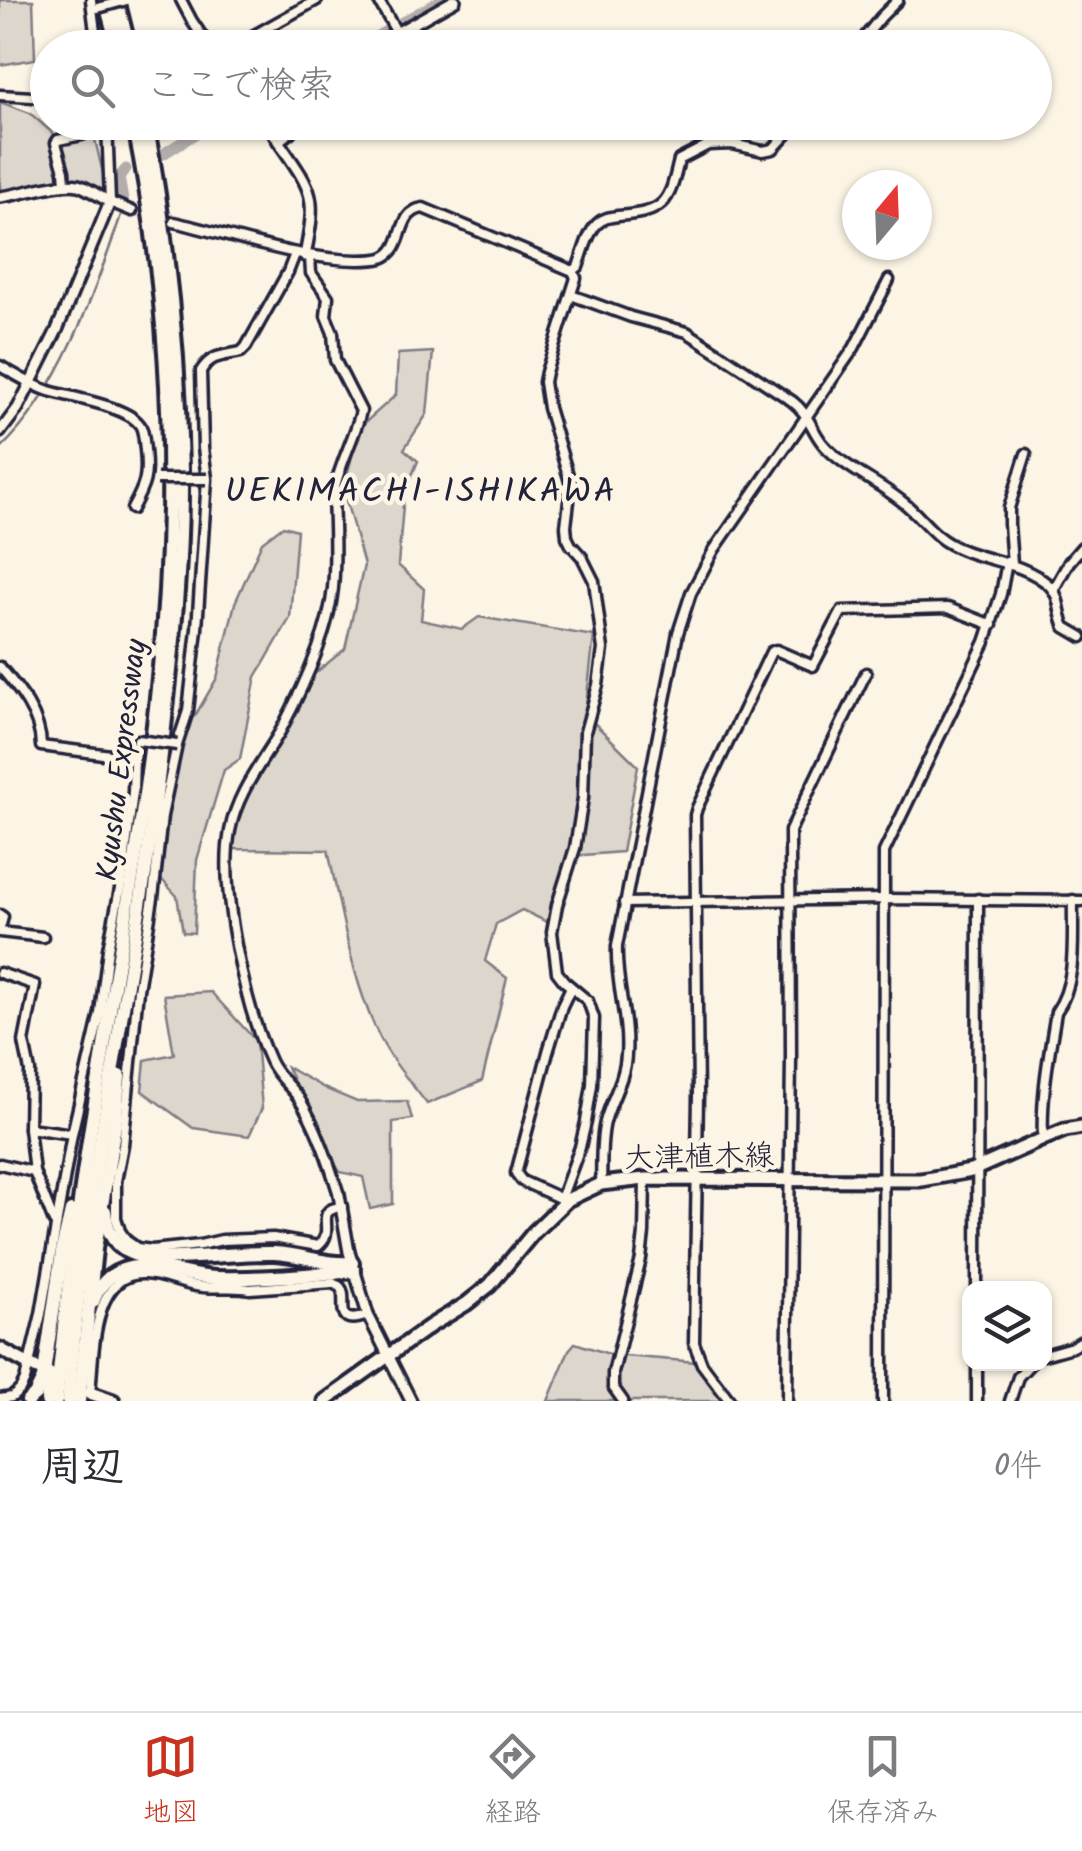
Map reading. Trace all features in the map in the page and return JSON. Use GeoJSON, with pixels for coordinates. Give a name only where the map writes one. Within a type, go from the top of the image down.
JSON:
{"type":"FeatureCollection","features":[{"type":"Feature","properties":{"kind":"highway"},"geometry":{"type":"LineString","coordinates":[[117,0],[124,30]]}},
{"type":"Feature","properties":{"kind":"highway"},"geometry":{"type":"LineString","coordinates":[[97,5],[109,30]]}},
{"type":"Feature","properties":{"kind":"highway","name":"Kyushu Expressway"},"geometry":{"type":"LineString","coordinates":[[56,1401],[72,1248],[137,851],[157,702],[166,590],[169,410],[160,284],[137,140]]}},
{"type":"Feature","properties":{"kind":"highway","name":"Kyushu Expressway"},"geometry":{"type":"LineString","coordinates":[[68,1401],[84,1246],[165,720],[180,522],[178,392],[166,250],[149,140]]}},
{"type":"Feature","properties":{"kind":"highway"},"geometry":{"type":"LineString","coordinates":[[84,1397],[83,1359],[116,1118],[123,1007]]}},
{"type":"Feature","properties":{"kind":"highway"},"geometry":{"type":"LineString","coordinates":[[28,1401],[43,1379],[63,1246],[99,1076]]}},
{"type":"Feature","properties":{"kind":"highway"},"geometry":{"type":"LineString","coordinates":[[108,1174],[108,1227],[116,1242],[138,1257],[270,1253],[353,1267]]}},
{"type":"Feature","properties":{"kind":"highway"},"geometry":{"type":"LineString","coordinates":[[83,1359],[96,1294],[110,1276],[124,1270],[152,1268],[213,1278],[353,1267]]}},
{"type":"Feature","properties":{"kind":"highway"},"geometry":{"type":"LineString","coordinates":[[47,1401],[52,1328]]}},
{"type":"Feature","properties":{"kind":"main road","name":"大津植木線"},"geometry":{"type":"LineString","coordinates":[[325,1401],[466,1304],[490,1285],[564,1200],[601,1184],[695,1178],[922,1180],[977,1168],[1065,1130],[1082,1127]]}},
{"type":"Feature","properties":{"kind":"main road"},"geometry":{"type":"LineString","coordinates":[[0,1349],[33,1367]]}},
{"type":"Feature","properties":{"kind":"main road"},"geometry":{"type":"LineString","coordinates":[[84,1397],[113,1401]]}},
{"type":"Feature","properties":{"kind":"street"},"geometry":{"type":"LineString","coordinates":[[96,30],[97,5],[127,0]]}},
{"type":"Feature","properties":{"kind":"street"},"geometry":{"type":"LineString","coordinates":[[182,0],[198,30]]}},
{"type":"Feature","properties":{"kind":"street"},"geometry":{"type":"LineString","coordinates":[[263,30],[317,0]]}},
{"type":"Feature","properties":{"kind":"street"},"geometry":{"type":"LineString","coordinates":[[378,0],[395,30]]}},
{"type":"Feature","properties":{"kind":"street"},"geometry":{"type":"LineString","coordinates":[[398,30],[455,0]]}},
{"type":"Feature","properties":{"kind":"street"},"geometry":{"type":"LineString","coordinates":[[868,30],[898,0]]}},
{"type":"Feature","properties":{"kind":"street"},"geometry":{"type":"LineString","coordinates":[[0,95],[30,97]]}},
{"type":"Feature","properties":{"kind":"street"},"geometry":{"type":"LineString","coordinates":[[58,140],[65,183]]}},
{"type":"Feature","properties":{"kind":"street"},"geometry":{"type":"LineString","coordinates":[[0,432],[34,386],[113,204],[108,140]]}},
{"type":"Feature","properties":{"kind":"street"},"geometry":{"type":"LineString","coordinates":[[280,140],[278,142],[306,181],[312,198],[312,219],[303,256],[288,272],[246,347],[241,352],[218,356],[206,363],[202,371],[202,448],[207,479],[190,694],[162,816],[116,1181],[116,1218],[120,1230],[137,1248],[152,1250],[222,1240],[274,1238],[318,1246],[326,1238],[324,1221],[328,1212],[342,1207]]}},
{"type":"Feature","properties":{"kind":"street"},"geometry":{"type":"LineString","coordinates":[[573,271],[595,225],[610,217],[656,209],[672,194],[679,160],[691,152],[708,144],[732,144],[763,151],[773,149],[782,140]]}},
{"type":"Feature","properties":{"kind":"street"},"geometry":{"type":"LineString","coordinates":[[0,197],[65,183],[82,186],[132,212]]}},
{"type":"Feature","properties":{"kind":"street"},"geometry":{"type":"LineString","coordinates":[[174,222],[303,256],[334,260],[385,258],[398,246],[406,217],[418,208],[446,216],[573,271],[576,278],[546,372],[545,395],[572,485],[568,537],[594,582],[604,649],[585,732],[583,798],[575,848],[554,918],[557,972],[592,1005],[594,1018],[592,1085],[584,1134],[564,1200],[522,1182],[516,1173],[553,1036],[571,988]]}},
{"type":"Feature","properties":{"kind":"street"},"geometry":{"type":"LineString","coordinates":[[303,256],[328,296],[326,316],[334,333],[335,360],[362,411],[335,484],[333,588],[326,625],[292,709],[243,792],[230,830],[227,882],[254,1020],[272,1066],[298,1098],[328,1160],[368,1316],[411,1401]]}},
{"type":"Feature","properties":{"kind":"street"},"geometry":{"type":"LineString","coordinates":[[601,1184],[605,1121],[624,1072],[626,1055],[616,961],[624,903],[678,633],[692,593],[714,550],[854,348],[889,280]]}},
{"type":"Feature","properties":{"kind":"street"},"geometry":{"type":"LineString","coordinates":[[571,295],[688,332],[807,414],[824,446],[904,503],[942,539],[970,553],[1010,563],[1054,589],[1061,622],[1082,638]]}},
{"type":"Feature","properties":{"kind":"street"},"geometry":{"type":"LineString","coordinates":[[0,366],[34,386],[84,398],[139,423],[152,478],[132,509]]}},
{"type":"Feature","properties":{"kind":"street"},"geometry":{"type":"LineString","coordinates":[[882,1401],[884,852],[992,624],[1010,563],[1010,508],[1026,454]]}},
{"type":"Feature","properties":{"kind":"street"},"geometry":{"type":"LineString","coordinates":[[152,478],[207,479]]}},
{"type":"Feature","properties":{"kind":"street"},"geometry":{"type":"LineString","coordinates":[[1054,589],[1082,546]]}},
{"type":"Feature","properties":{"kind":"street"},"geometry":{"type":"LineString","coordinates":[[730,1401],[702,1364],[694,1343],[697,808],[772,652],[776,650],[814,666],[842,611],[948,608],[992,624]]}},
{"type":"Feature","properties":{"kind":"street"},"geometry":{"type":"LineString","coordinates":[[0,667],[34,716],[41,746],[134,758]]}},
{"type":"Feature","properties":{"kind":"street"},"geometry":{"type":"LineString","coordinates":[[787,1401],[790,831],[866,673]]}},
{"type":"Feature","properties":{"kind":"street"},"geometry":{"type":"LineString","coordinates":[[0,1399],[12,1397],[20,1390],[33,1367],[72,1134],[100,1013],[122,879],[138,740],[177,746]]}},
{"type":"Feature","properties":{"kind":"street"},"geometry":{"type":"LineString","coordinates":[[977,1281],[978,899]]}},
{"type":"Feature","properties":{"kind":"street"},"geometry":{"type":"LineString","coordinates":[[624,903],[1078,900],[1073,959],[1062,1004],[1056,1012],[1045,1074],[1043,1139]]}},
{"type":"Feature","properties":{"kind":"street"},"geometry":{"type":"LineString","coordinates":[[0,914],[0,930],[43,937]]}},
{"type":"Feature","properties":{"kind":"street"},"geometry":{"type":"LineString","coordinates":[[0,973],[35,985],[24,1042],[30,1071],[29,1128],[34,1172],[55,1225]]}},
{"type":"Feature","properties":{"kind":"street"},"geometry":{"type":"LineString","coordinates":[[29,1128],[72,1134]]}},
{"type":"Feature","properties":{"kind":"street"},"geometry":{"type":"LineString","coordinates":[[0,1164],[34,1172]]}},
{"type":"Feature","properties":{"kind":"street"},"geometry":{"type":"LineString","coordinates":[[623,1401],[612,1387],[612,1374],[640,1259],[645,1179]]}},
{"type":"Feature","properties":{"kind":"street"},"geometry":{"type":"LineString","coordinates":[[84,1397],[100,1309],[106,1294],[126,1277],[152,1275],[208,1288],[336,1284],[344,1293],[342,1307],[346,1315],[354,1319],[368,1316]]}},
{"type":"Feature","properties":{"kind":"street"},"geometry":{"type":"LineString","coordinates":[[1052,1352],[1082,1341]]}},
{"type":"Feature","properties":{"kind":"street"},"geometry":{"type":"LineString","coordinates":[[977,1371],[977,1401]]}},
{"type":"Feature","properties":{"kind":"street"},"geometry":{"type":"LineString","coordinates":[[1010,1401],[1024,1371]]}},
{"type":"Feature","properties":{"kind":"shaded area"},"geometry":{"type":"Polygon","coordinates":[[[0,0],[33,0],[30,60],[0,65],[0,0]]]}},
{"type":"Feature","properties":{"kind":"shaded area"},"geometry":{"type":"Polygon","coordinates":[[[0,102],[30,113],[30,140],[95,140],[109,199],[80,182],[0,193],[0,102]]]}},
{"type":"Feature","properties":{"kind":"shaded area"},"geometry":{"type":"Polygon","coordinates":[[[433,352],[427,414],[404,449],[418,461],[404,494],[398,565],[424,589],[421,620],[462,629],[479,617],[594,636],[585,714],[638,766],[622,852],[571,856],[549,923],[522,910],[496,924],[485,961],[507,978],[482,1081],[427,1104],[389,1054],[374,1026],[350,951],[328,850],[231,849],[244,795],[292,719],[314,674],[345,649],[364,565],[343,490],[360,427],[396,395],[398,354],[433,352]]]}},
{"type":"Feature","properties":{"kind":"shaded area"},"geometry":{"type":"Polygon","coordinates":[[[283,526],[297,530],[290,618],[256,677],[240,759],[224,770],[197,860],[194,933],[183,932],[177,896],[151,868],[180,718],[195,716],[217,678],[235,603],[262,542],[283,526]]]}},
{"type":"Feature","properties":{"kind":"shaded area"},"geometry":{"type":"Polygon","coordinates":[[[211,992],[256,1041],[262,1108],[249,1136],[193,1128],[142,1091],[145,1060],[174,1054],[164,995],[211,992]]]}},
{"type":"Feature","properties":{"kind":"shaded area"},"geometry":{"type":"Polygon","coordinates":[[[287,1067],[357,1102],[407,1101],[412,1119],[393,1122],[393,1204],[370,1209],[363,1177],[340,1172],[287,1067]]]}},
{"type":"Feature","properties":{"kind":"shaded area"},"geometry":{"type":"Polygon","coordinates":[[[575,1343],[612,1355],[697,1362],[727,1401],[548,1401],[575,1343]]]}},
{"type":"Feature","properties":{"kind":"waterway"},"geometry":{"type":"LineString","coordinates":[[388,30],[441,0]]}},
{"type":"Feature","properties":{"kind":"waterway"},"geometry":{"type":"LineString","coordinates":[[163,154],[185,140]]}},
{"type":"Feature","properties":{"kind":"waterway"},"geometry":{"type":"LineString","coordinates":[[124,206],[119,177],[126,169]]}},
{"type":"Feature","properties":{"kind":"waterway"},"geometry":{"type":"LineString","coordinates":[[0,449],[41,399],[58,370],[88,306],[122,212]]}},
{"type":"Feature","properties":{"kind":"tunnel"},"geometry":{"type":"LineString","coordinates":[[262,1244],[264,1284]]}},
{"type":"Feature","properties":{"kind":"district","name":"UEKIMACHI-ISHIKAWA"},"geometry":{"type":"Point","coordinates":[421,490]}}]}
